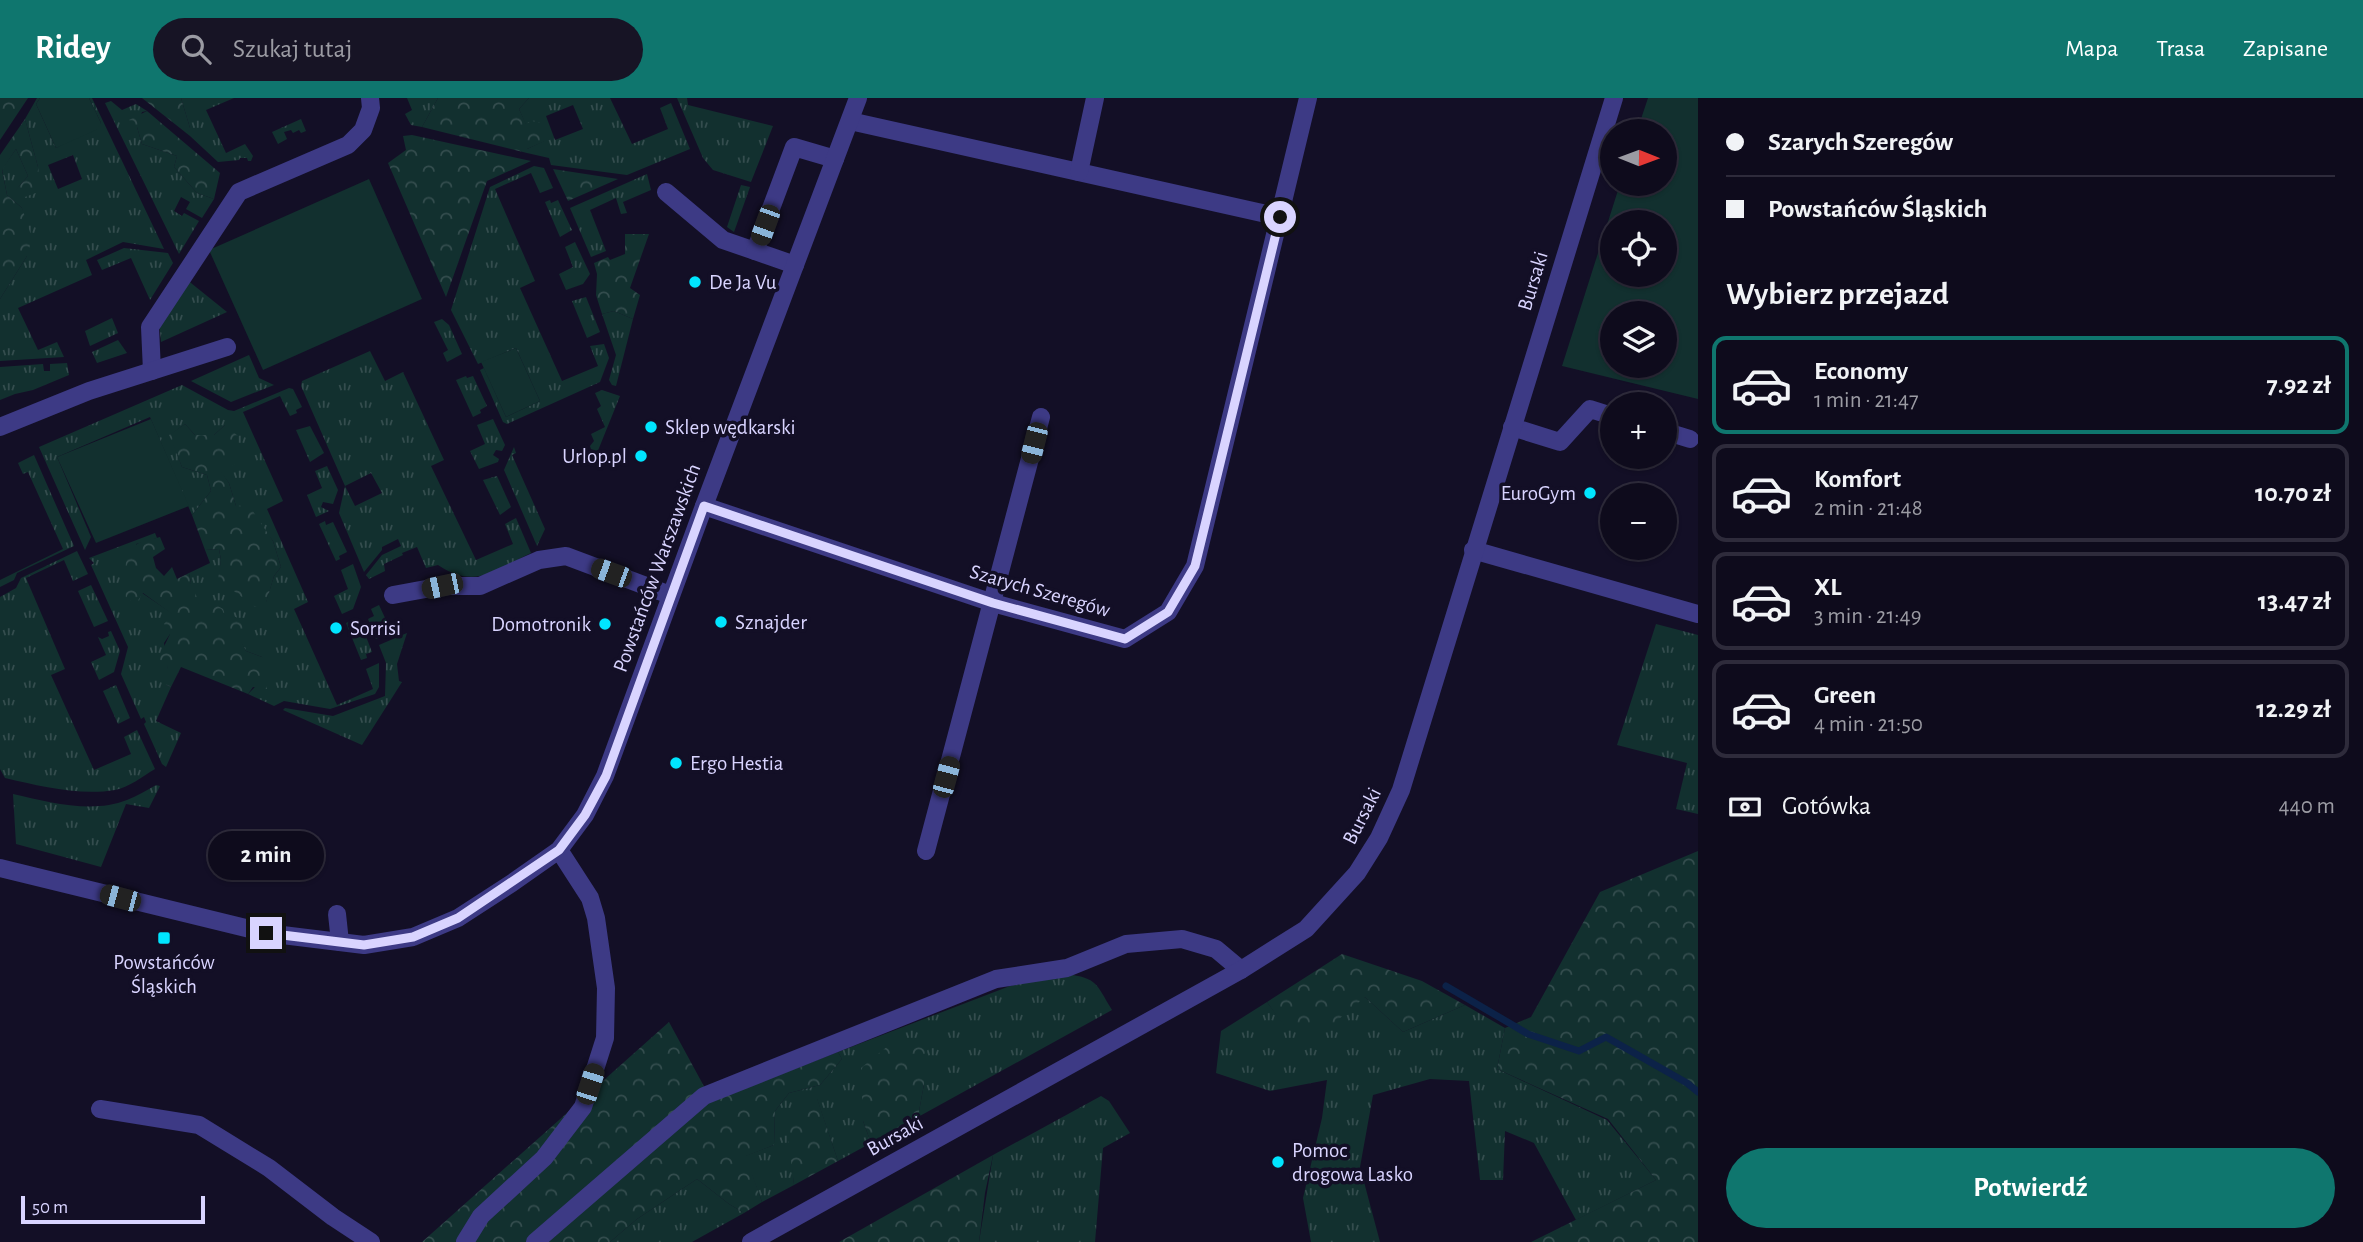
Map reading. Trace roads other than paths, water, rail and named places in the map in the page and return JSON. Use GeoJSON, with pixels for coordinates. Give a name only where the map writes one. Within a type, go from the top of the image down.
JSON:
{"type":"FeatureCollection","features":[{"type":"Feature","properties":{"kind":"street"},"geometry":{"type":"LineString","coordinates":[[152,371],[150,327],[240,192],[348,145],[363,130],[371,108],[370,98]]}},
{"type":"Feature","properties":{"kind":"street","name":"Powstańców Warszawskich"},"geometry":{"type":"LineString","coordinates":[[559,850],[585,815],[606,776],[670,596],[858,98]]}},
{"type":"Feature","properties":{"kind":"street"},"geometry":{"type":"LineString","coordinates":[[1079,172],[1095,98]]}},
{"type":"Feature","properties":{"kind":"street","name":"Szarych Szeregów"},"geometry":{"type":"LineString","coordinates":[[704,506],[993,603],[1125,639],[1168,612],[1195,566],[1308,98]]}},
{"type":"Feature","properties":{"kind":"street","name":"Bursaki"},"geometry":{"type":"LineString","coordinates":[[751,1242],[1241,970],[1306,929],[1357,873],[1379,838],[1401,790],[1614,98]]}},
{"type":"Feature","properties":{"kind":"street"},"geometry":{"type":"LineString","coordinates":[[850,121],[1280,217]]}},
{"type":"Feature","properties":{"kind":"street"},"geometry":{"type":"LineString","coordinates":[[755,251],[794,147],[835,159]]}},
{"type":"Feature","properties":{"kind":"street"},"geometry":{"type":"LineString","coordinates":[[666,192],[723,240],[795,265]]}},
{"type":"Feature","properties":{"kind":"street"},"geometry":{"type":"LineString","coordinates":[[0,427],[89,391],[227,347]]}},
{"type":"Feature","properties":{"kind":"street"},"geometry":{"type":"LineString","coordinates":[[1512,427],[1560,442],[1590,409],[1600,412]]}},
{"type":"Feature","properties":{"kind":"street"},"geometry":{"type":"LineString","coordinates":[[926,851],[1041,417]]}},
{"type":"Feature","properties":{"kind":"street"},"geometry":{"type":"LineString","coordinates":[[1677,435],[1689,439]]}},
{"type":"Feature","properties":{"kind":"street"},"geometry":{"type":"LineString","coordinates":[[1474,550],[1698,614]]}},
{"type":"Feature","properties":{"kind":"street"},"geometry":{"type":"LineString","coordinates":[[393,595],[442,586],[480,586],[539,560],[566,556],[670,596]]}},
{"type":"Feature","properties":{"kind":"street"},"geometry":{"type":"LineString","coordinates":[[0,868],[266,933],[364,945],[413,937],[458,918],[559,850],[590,898],[596,918],[606,988],[605,1038],[583,1107],[544,1158],[481,1216],[465,1242]]}},
{"type":"Feature","properties":{"kind":"street"},"geometry":{"type":"LineString","coordinates":[[337,914],[340,942]]}},
{"type":"Feature","properties":{"kind":"street"},"geometry":{"type":"LineString","coordinates":[[535,1242],[704,1096],[996,979],[1067,968],[1126,944],[1182,939],[1216,949],[1241,970]]}},
{"type":"Feature","properties":{"kind":"street"},"geometry":{"type":"LineString","coordinates":[[100,1110],[199,1125],[269,1168],[371,1242]]}},
{"type":"Feature","properties":{"kind":"waterway"},"geometry":{"type":"LineString","coordinates":[[1446,986],[1528,1034],[1579,1051],[1606,1037],[1698,1092]]}},
{"type":"Feature","properties":{"kind":"place","name":"De Ja Vu"},"geometry":{"type":"Point","coordinates":[695,282]}},
{"type":"Feature","properties":{"kind":"place","name":"Sklep wędkarski"},"geometry":{"type":"Point","coordinates":[651,427]}},
{"type":"Feature","properties":{"kind":"place","name":"Urlop.pl"},"geometry":{"type":"Point","coordinates":[641,456]}},
{"type":"Feature","properties":{"kind":"place","name":"EuroGym"},"geometry":{"type":"Point","coordinates":[1590,493]}},
{"type":"Feature","properties":{"kind":"place","name":"Sznajder"},"geometry":{"type":"Point","coordinates":[721,622]}},
{"type":"Feature","properties":{"kind":"place","name":"Domotronik"},"geometry":{"type":"Point","coordinates":[605,624]}},
{"type":"Feature","properties":{"kind":"place","name":"Sorrisi"},"geometry":{"type":"Point","coordinates":[336,628]}},
{"type":"Feature","properties":{"kind":"place","name":"Ergo Hestia"},"geometry":{"type":"Point","coordinates":[676,763]}},
{"type":"Feature","properties":{"kind":"place","name":"Powstańców Śląskich"},"geometry":{"type":"Point","coordinates":[164,938]}},
{"type":"Feature","properties":{"kind":"place","name":"Pomoc drogowa Lasko"},"geometry":{"type":"Point","coordinates":[1278,1162]}}]}
